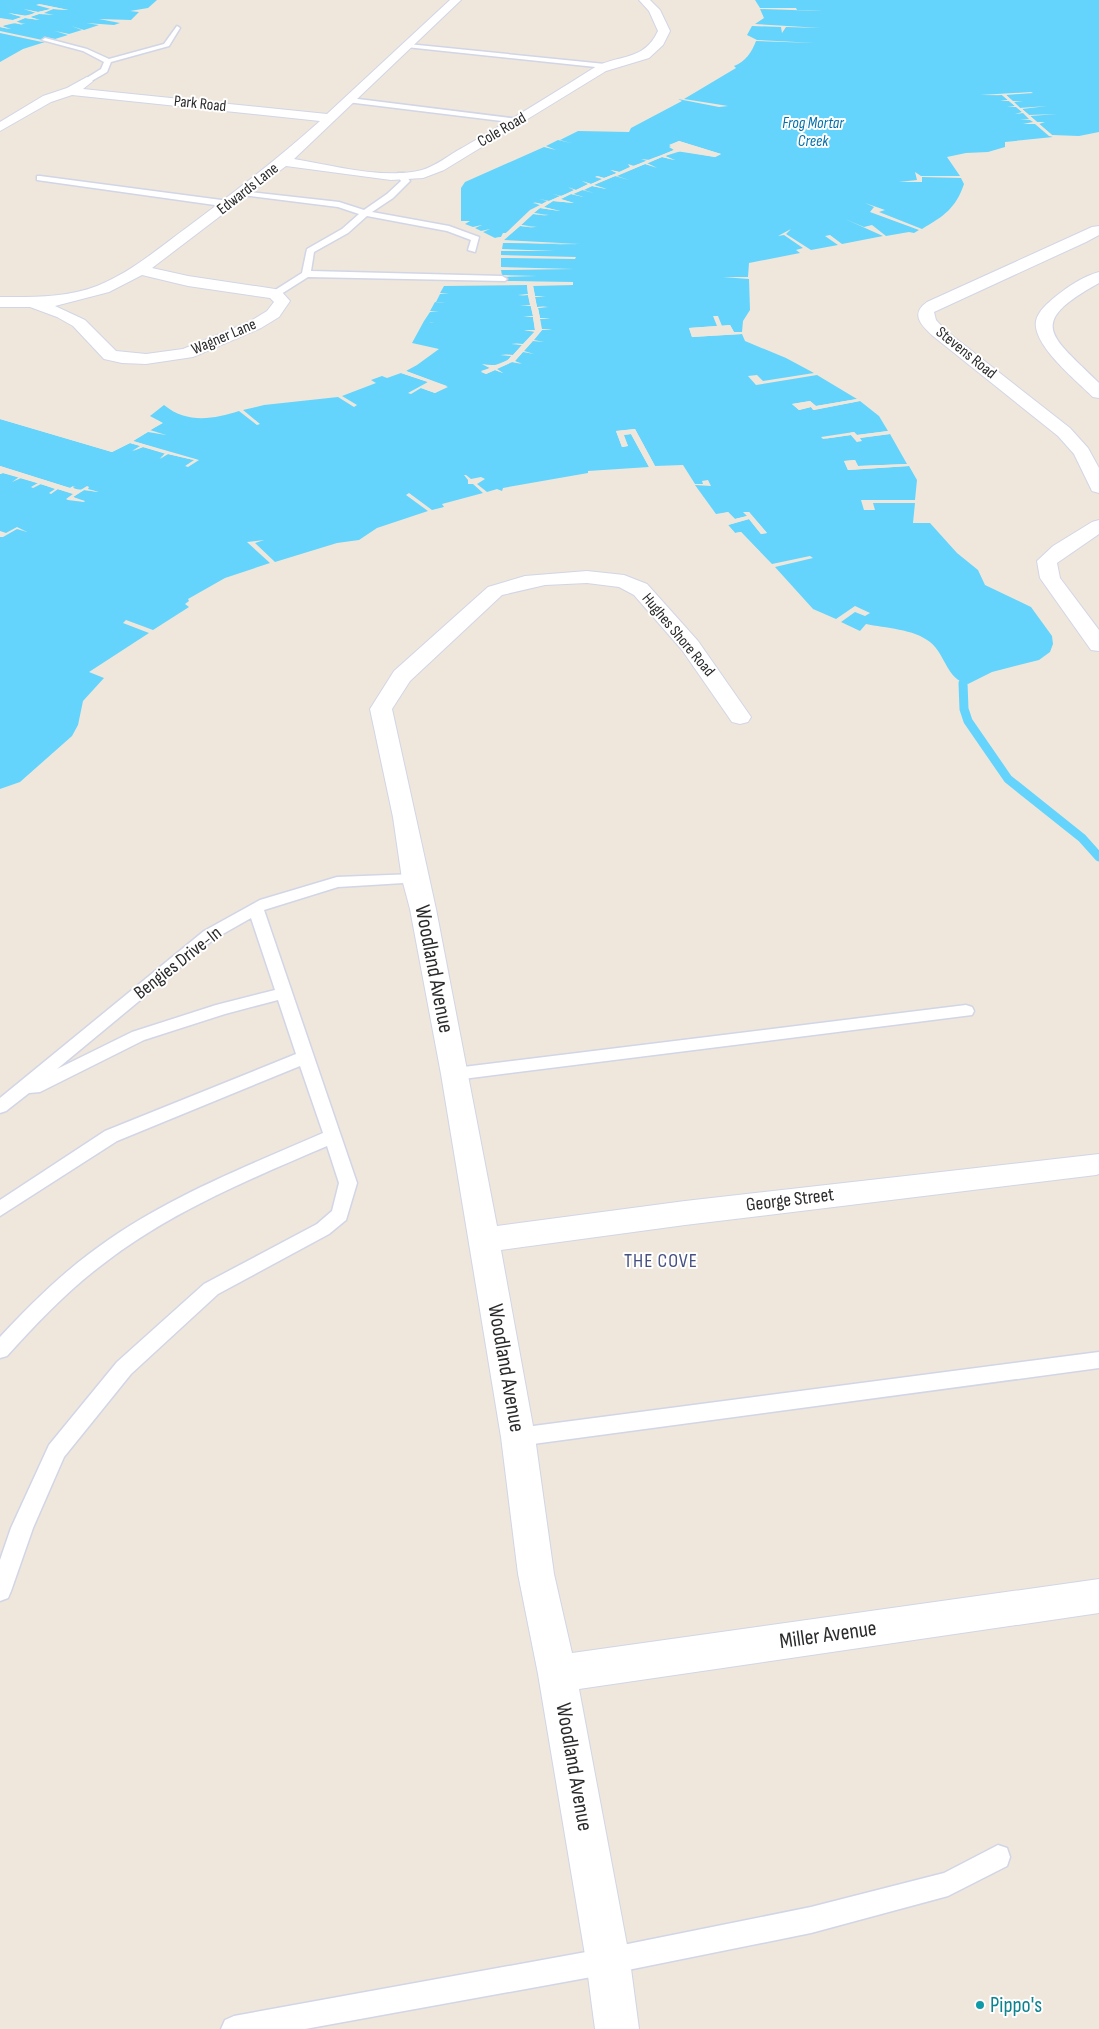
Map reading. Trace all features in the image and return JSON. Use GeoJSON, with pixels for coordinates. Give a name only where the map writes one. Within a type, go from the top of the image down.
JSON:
{"type":"FeatureCollection","features":[{"type":"Feature","properties":{"kind":"street","name":"Edwards Lane"},"geometry":{"type":"LineString","coordinates":[[0,302],[49,302],[90,293],[140,270],[283,162],[456,0]]}},
{"type":"Feature","properties":{"kind":"street","name":"Cole Road"},"geometry":{"type":"LineString","coordinates":[[283,162],[401,176],[425,173],[519,121],[605,66],[633,60],[647,54],[662,38],[664,31],[661,22],[644,0]]}},
{"type":"Feature","properties":{"kind":"street"},"geometry":{"type":"LineString","coordinates":[[0,127],[47,99],[71,91],[88,81]]}},
{"type":"Feature","properties":{"kind":"street","name":"Park Road"},"geometry":{"type":"LineString","coordinates":[[71,91],[330,118]]}},
{"type":"Feature","properties":{"kind":"street","name":"Stevens Road"},"geometry":{"type":"LineString","coordinates":[[1096,232],[933,305],[926,310],[925,316],[929,324],[939,333],[1064,432],[1082,452],[1099,487]]}},
{"type":"Feature","properties":{"kind":"street","name":"Wagner Lane"},"geometry":{"type":"LineString","coordinates":[[30,302],[63,314],[78,323],[110,355],[122,358],[146,359],[187,353],[255,325],[273,314],[282,301],[275,294],[188,281],[140,270]]}},
{"type":"Feature","properties":{"kind":"street"},"geometry":{"type":"LineString","coordinates":[[1098,390],[1046,340],[1044,318],[1058,300],[1099,277]]}},
{"type":"Feature","properties":{"kind":"street"},"geometry":{"type":"LineString","coordinates":[[1099,526],[1060,550],[1047,561],[1050,578],[1099,645]]}},
{"type":"Feature","properties":{"kind":"street","name":"Hughes Shore Road"},"geometry":{"type":"LineString","coordinates":[[381,709],[390,692],[402,676],[495,591],[507,586],[545,578],[571,577],[612,579],[637,587],[670,621],[720,685],[740,717]]}},
{"type":"Feature","properties":{"kind":"street","name":"Woodland Avenue"},"geometry":{"type":"LineString","coordinates":[[381,709],[385,735],[405,817],[415,879],[423,909],[455,1074],[518,1437],[536,1574],[557,1674],[608,1961],[617,2029]]}},
{"type":"Feature","properties":{"kind":"street","name":"George Street"},"geometry":{"type":"LineString","coordinates":[[484,1240],[685,1213],[1096,1164]]}},
{"type":"Feature","properties":{"kind":"street","name":"Miller Avenue"},"geometry":{"type":"LineString","coordinates":[[557,1674],[1099,1596]]}},
{"type":"Feature","properties":{"kind":"lane"},"geometry":{"type":"LineString","coordinates":[[45,40],[85,50],[108,62],[167,44],[178,28]]}},
{"type":"Feature","properties":{"kind":"lane"},"geometry":{"type":"LineString","coordinates":[[408,46],[605,66]]}},
{"type":"Feature","properties":{"kind":"lane"},"geometry":{"type":"LineString","coordinates":[[88,81],[104,70],[108,62]]}},
{"type":"Feature","properties":{"kind":"lane"},"geometry":{"type":"LineString","coordinates":[[350,100],[519,121]]}},
{"type":"Feature","properties":{"kind":"lane"},"geometry":{"type":"LineString","coordinates":[[306,274],[310,252],[346,231],[365,213],[390,196],[406,181],[401,176]]}},
{"type":"Feature","properties":{"kind":"lane"},"geometry":{"type":"LineString","coordinates":[[40,178],[229,204]]}},
{"type":"Feature","properties":{"kind":"lane"},"geometry":{"type":"LineString","coordinates":[[243,193],[339,205],[365,213],[449,229],[476,239],[472,250]]}},
{"type":"Feature","properties":{"kind":"lane"},"geometry":{"type":"LineString","coordinates":[[275,294],[306,274],[502,279]]}},
{"type":"Feature","properties":{"kind":"lane","name":"Bengies Drive-In"},"geometry":{"type":"LineString","coordinates":[[3,1105],[209,935],[265,903],[336,882],[415,879]]}},
{"type":"Feature","properties":{"kind":"lane"},"geometry":{"type":"LineString","coordinates":[[0,1591],[22,1528],[56,1451],[124,1368],[210,1289],[324,1229],[340,1215],[348,1183],[256,909]]}},
{"type":"Feature","properties":{"kind":"lane"},"geometry":{"type":"LineString","coordinates":[[3,1105],[138,1036],[222,1009],[284,993]]}},
{"type":"Feature","properties":{"kind":"lane"},"geometry":{"type":"LineString","coordinates":[[455,1074],[966,1011]]}},
{"type":"Feature","properties":{"kind":"lane"},"geometry":{"type":"LineString","coordinates":[[0,1209],[111,1136],[306,1057]]}},
{"type":"Feature","properties":{"kind":"lane"},"geometry":{"type":"LineString","coordinates":[[0,1350],[40,1306],[112,1247],[209,1190],[333,1136]]}},
{"type":"Feature","properties":{"kind":"lane"},"geometry":{"type":"LineString","coordinates":[[518,1437],[1099,1360]]}},
{"type":"Feature","properties":{"kind":"lane"},"geometry":{"type":"LineString","coordinates":[[234,2029],[608,1961],[811,1920],[948,1884],[998,1857]]}},
{"type":"Feature","properties":{"kind":"water"},"geometry":{"type":"Polygon","coordinates":[[[0,0],[157,0],[148,8],[130,11],[139,12],[131,20],[99,19],[120,23],[114,25],[86,23],[99,25],[84,30],[71,26],[82,30],[69,34],[55,31],[68,35],[55,39],[41,36],[53,39],[47,41],[0,31],[0,27],[9,29],[2,26],[15,23],[23,25],[16,21],[25,18],[39,20],[30,17],[53,9],[68,10],[39,4],[51,9],[38,12],[24,9],[36,13],[24,16],[9,13],[22,17],[13,20],[0,18],[0,0]]]}},
{"type":"Feature","properties":{"kind":"water","name":"Frog Mortar Creek"},"geometry":{"type":"Polygon","coordinates":[[[755,0],[1099,0],[1099,132],[1079,136],[1052,135],[1021,108],[1048,106],[1020,108],[1006,95],[1002,95],[1008,100],[1001,100],[1009,101],[1053,137],[1005,142],[1005,147],[988,152],[966,153],[947,157],[960,176],[921,176],[915,172],[917,180],[899,182],[922,182],[922,177],[961,178],[964,184],[957,199],[948,211],[922,229],[879,212],[885,210],[865,203],[874,207],[870,212],[919,230],[914,233],[909,232],[886,236],[872,225],[864,227],[845,219],[883,236],[842,244],[830,235],[825,236],[838,245],[811,250],[786,234],[791,229],[778,236],[784,235],[803,248],[796,250],[800,253],[749,263],[748,277],[723,277],[749,279],[750,310],[743,321],[742,332],[734,332],[730,325],[689,328],[692,337],[742,334],[745,341],[786,358],[814,373],[763,381],[757,375],[748,376],[756,385],[817,375],[857,399],[816,406],[810,401],[792,404],[799,410],[811,407],[814,410],[860,401],[879,416],[888,431],[857,435],[854,432],[823,439],[851,435],[857,442],[859,438],[890,434],[907,464],[858,466],[855,460],[844,461],[848,470],[909,466],[917,480],[915,500],[861,500],[864,510],[875,510],[873,503],[915,503],[913,523],[930,523],[957,553],[978,570],[985,585],[1031,607],[1052,636],[1053,644],[1050,652],[1039,660],[992,672],[968,684],[955,677],[935,647],[916,634],[866,624],[860,631],[841,622],[855,612],[865,616],[870,613],[855,606],[836,619],[813,609],[775,567],[813,558],[810,556],[772,564],[741,532],[735,533],[728,525],[749,519],[761,534],[767,533],[749,512],[747,516],[735,519],[728,512],[716,514],[695,485],[711,486],[708,480],[702,481],[703,484],[695,484],[683,465],[655,466],[635,429],[616,431],[622,447],[628,446],[623,435],[631,434],[649,467],[588,471],[588,473],[503,488],[502,491],[497,489],[487,492],[477,484],[485,479],[481,477],[471,479],[464,475],[468,480],[468,484],[473,484],[483,493],[442,504],[444,507],[432,510],[409,493],[406,495],[428,511],[377,528],[359,540],[337,543],[275,562],[255,543],[264,540],[247,542],[270,563],[225,578],[188,599],[189,601],[185,604],[189,607],[153,630],[126,620],[123,623],[149,633],[89,672],[104,678],[83,701],[78,725],[72,736],[20,782],[0,789],[0,537],[17,529],[27,532],[17,527],[6,533],[0,531],[0,474],[3,473],[74,494],[71,498],[84,502],[73,497],[84,490],[73,488],[73,486],[70,488],[0,466],[0,419],[112,452],[130,443],[141,446],[133,451],[143,447],[166,454],[159,458],[168,454],[198,461],[133,441],[148,432],[166,435],[150,430],[163,423],[150,416],[164,405],[182,415],[201,418],[210,418],[239,411],[257,425],[260,424],[243,410],[264,405],[338,397],[354,407],[357,405],[342,396],[376,383],[371,380],[382,376],[387,378],[401,373],[428,382],[421,388],[435,393],[447,386],[406,371],[439,349],[412,343],[430,312],[439,312],[430,311],[435,302],[445,303],[436,302],[440,294],[449,294],[440,293],[444,286],[527,285],[528,294],[518,295],[528,295],[533,316],[525,317],[533,317],[535,330],[524,331],[535,331],[523,344],[511,344],[522,345],[513,355],[501,354],[512,356],[509,359],[498,364],[482,364],[490,368],[481,372],[486,374],[495,370],[503,373],[496,369],[512,362],[521,363],[514,362],[542,330],[552,330],[542,329],[540,319],[550,318],[540,318],[538,308],[548,307],[537,307],[535,297],[543,296],[535,296],[533,285],[573,285],[573,283],[502,281],[502,277],[537,276],[502,275],[501,270],[574,269],[501,267],[501,258],[575,259],[576,257],[501,255],[501,251],[555,251],[502,249],[503,243],[580,244],[503,240],[520,226],[537,227],[521,225],[533,214],[549,215],[533,213],[540,208],[560,211],[543,207],[553,201],[574,203],[560,199],[571,194],[583,197],[573,194],[592,186],[606,189],[593,185],[645,164],[657,167],[646,164],[662,157],[675,160],[665,156],[681,151],[715,157],[721,154],[679,141],[670,145],[674,150],[619,172],[611,170],[617,173],[604,178],[597,176],[603,179],[591,184],[582,181],[589,184],[576,190],[568,188],[575,190],[549,201],[540,199],[548,201],[542,204],[532,203],[541,205],[501,237],[495,238],[483,232],[490,229],[481,231],[475,228],[482,225],[473,227],[465,224],[470,221],[461,221],[461,188],[465,182],[544,147],[556,150],[546,146],[558,140],[571,143],[560,140],[578,131],[629,132],[631,128],[682,101],[678,99],[719,107],[728,106],[684,99],[736,68],[734,66],[748,56],[756,41],[815,43],[757,40],[747,35],[752,26],[781,27],[782,33],[786,27],[821,28],[755,24],[764,18],[760,9],[822,11],[797,10],[796,8],[760,8],[755,0]]]}},
{"type":"Feature","properties":{"kind":"water"},"geometry":{"type":"Polygon","coordinates":[[[0,33],[45,42],[23,49],[0,62],[0,33]]]}},
{"type":"Feature","properties":{"kind":"pier"},"geometry":{"type":"Polygon","coordinates":[[[36,5],[69,10],[53,9],[44,13],[54,15],[39,14],[30,17],[40,20],[25,18],[16,22],[26,24],[11,23],[2,26],[11,29],[0,27],[0,25],[8,22],[0,18],[10,21],[22,17],[8,13],[28,16],[36,12],[22,9],[38,12],[51,9],[36,5]]]}},
{"type":"Feature","properties":{"kind":"pier"},"geometry":{"type":"Polygon","coordinates":[[[1033,93],[1006,95],[1013,101],[1023,101],[1014,102],[1020,108],[1047,106],[1022,109],[1029,115],[1057,114],[1030,116],[1037,122],[1045,122],[1039,124],[1052,135],[1062,139],[1049,136],[1035,124],[1023,124],[1033,122],[1020,119],[1029,119],[1023,113],[1015,114],[1022,112],[1016,107],[1007,107],[1015,106],[1009,101],[1000,100],[1008,100],[1002,95],[980,95],[1033,93]]]}},
{"type":"Feature","properties":{"kind":"pier"},"geometry":{"type":"Polygon","coordinates":[[[679,141],[721,154],[715,157],[676,151],[665,156],[674,160],[662,157],[647,163],[657,168],[645,164],[617,176],[629,180],[615,176],[594,185],[607,189],[592,186],[584,190],[594,193],[582,190],[573,194],[584,197],[571,194],[561,199],[574,203],[553,201],[544,207],[560,211],[540,208],[534,213],[549,216],[533,214],[521,225],[536,228],[520,226],[503,241],[579,245],[503,242],[495,238],[501,237],[503,233],[506,233],[530,210],[540,205],[533,202],[542,204],[547,201],[539,199],[549,201],[560,196],[553,194],[562,196],[574,190],[568,187],[576,190],[588,184],[582,181],[591,184],[602,179],[595,177],[597,176],[604,178],[617,173],[610,170],[620,172],[630,167],[628,164],[634,166],[647,161],[641,159],[650,160],[674,150],[669,145],[679,141]]]}},
{"type":"Feature","properties":{"kind":"pier"},"geometry":{"type":"Polygon","coordinates":[[[502,281],[573,282],[573,285],[533,286],[535,296],[546,296],[535,297],[537,307],[548,306],[538,308],[540,318],[550,318],[540,319],[541,329],[552,330],[542,330],[534,340],[544,342],[533,341],[524,351],[534,354],[523,352],[515,361],[522,364],[512,362],[497,369],[503,373],[495,370],[486,374],[481,371],[490,368],[482,364],[491,367],[508,360],[511,356],[500,355],[513,355],[522,345],[511,343],[523,344],[535,332],[524,330],[535,330],[533,317],[523,317],[533,316],[531,306],[520,306],[530,305],[528,295],[518,296],[528,294],[527,285],[502,285],[502,281]]]}},
{"type":"Feature","properties":{"kind":"pier"},"geometry":{"type":"Polygon","coordinates":[[[713,316],[718,316],[722,326],[730,325],[734,332],[742,332],[742,334],[692,337],[689,328],[717,326],[713,316]]]}},
{"type":"Feature","properties":{"kind":"pier"},"geometry":{"type":"Polygon","coordinates":[[[406,371],[448,387],[435,393],[421,388],[411,394],[408,393],[428,382],[401,373],[406,371]]]}},
{"type":"Feature","properties":{"kind":"pier"},"geometry":{"type":"Polygon","coordinates":[[[857,399],[860,401],[813,410],[811,407],[799,410],[792,404],[810,401],[816,406],[857,399]]]}},
{"type":"Feature","properties":{"kind":"pier"},"geometry":{"type":"Polygon","coordinates":[[[1,417],[111,450],[158,423],[157,420],[162,423],[133,441],[199,460],[188,467],[185,466],[194,460],[168,454],[160,459],[165,453],[143,447],[132,451],[140,446],[130,443],[112,452],[0,419],[1,417]]]}},
{"type":"Feature","properties":{"kind":"pier"},"geometry":{"type":"Polygon","coordinates":[[[635,429],[655,466],[652,466],[634,432],[632,432],[651,466],[649,467],[631,434],[624,435],[628,446],[622,447],[616,431],[635,429]]]}},
{"type":"Feature","properties":{"kind":"pier"},"geometry":{"type":"Polygon","coordinates":[[[888,431],[890,434],[860,438],[862,441],[857,442],[851,435],[823,439],[821,437],[854,432],[857,435],[888,431]]]}},
{"type":"Feature","properties":{"kind":"pier"},"geometry":{"type":"Polygon","coordinates":[[[855,460],[858,466],[907,464],[909,466],[848,470],[844,461],[855,460]]]}},
{"type":"Feature","properties":{"kind":"pier"},"geometry":{"type":"Polygon","coordinates":[[[0,466],[70,488],[75,486],[73,488],[79,491],[87,486],[89,487],[88,489],[99,492],[84,490],[73,497],[84,502],[68,500],[66,499],[73,494],[58,489],[51,494],[49,493],[55,489],[41,484],[33,488],[31,487],[38,483],[21,478],[12,482],[19,477],[0,474],[0,466]]]}},
{"type":"Feature","properties":{"kind":"pier"},"geometry":{"type":"Polygon","coordinates":[[[728,512],[735,519],[747,516],[743,512],[749,512],[767,533],[761,534],[749,519],[728,525],[735,533],[741,532],[760,552],[757,553],[740,534],[734,535],[726,526],[726,523],[733,520],[727,515],[718,517],[712,513],[718,515],[728,512]]]}},
{"type":"Feature","properties":{"kind":"waterway"},"geometry":{"type":"LineString","coordinates":[[963,683],[964,709],[968,721],[1008,779],[1082,838],[1099,857]]}},
{"type":"Feature","properties":{"kind":"place","name":"Pippo's"},"geometry":{"type":"Point","coordinates":[980,2005]}},
{"type":"Feature","properties":{"kind":"district","name":"THE COVE"},"geometry":{"type":"Point","coordinates":[661,1261]}}]}
